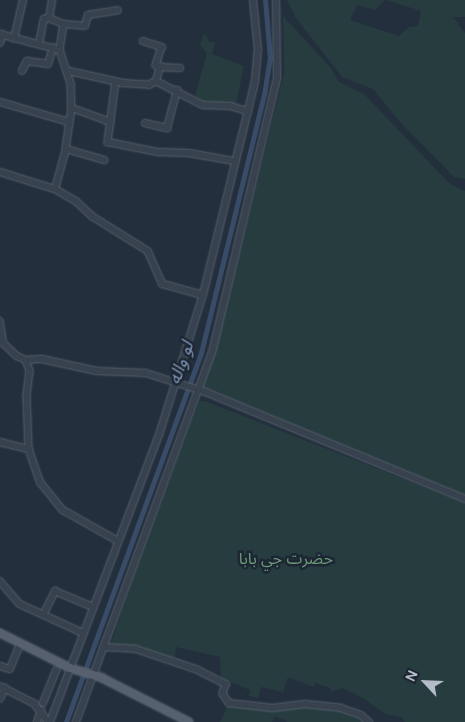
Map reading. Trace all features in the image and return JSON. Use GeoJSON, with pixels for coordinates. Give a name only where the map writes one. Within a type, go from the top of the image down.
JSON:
{"type":"FeatureCollection","features":[{"type":"Feature","properties":{"kind":"main road"},"geometry":{"type":"LineString","coordinates":[[0,629],[61,660],[71,668]]}},
{"type":"Feature","properties":{"kind":"main road"},"geometry":{"type":"LineString","coordinates":[[0,634],[90,676],[179,722]]}},
{"type":"Feature","properties":{"kind":"main road"},"geometry":{"type":"LineString","coordinates":[[90,676],[102,678],[189,722]]}},
{"type":"Feature","properties":{"kind":"street"},"geometry":{"type":"LineString","coordinates":[[14,39],[24,0]]}},
{"type":"Feature","properties":{"kind":"street"},"geometry":{"type":"LineString","coordinates":[[49,18],[53,0]]}},
{"type":"Feature","properties":{"kind":"street"},"geometry":{"type":"LineString","coordinates":[[49,722],[159,436],[202,295],[248,111],[258,50],[253,0]]}},
{"type":"Feature","properties":{"kind":"street"},"geometry":{"type":"LineString","coordinates":[[76,722],[90,676],[103,647],[196,389],[213,349],[274,98],[279,51],[276,0]]}},
{"type":"Feature","properties":{"kind":"street"},"geometry":{"type":"LineString","coordinates":[[39,44],[44,19],[49,18],[64,24],[85,26],[88,14],[118,10]]}},
{"type":"Feature","properties":{"kind":"street"},"geometry":{"type":"LineString","coordinates":[[55,189],[66,149],[72,108],[69,71],[60,50],[64,24]]}},
{"type":"Feature","properties":{"kind":"street"},"geometry":{"type":"LineString","coordinates":[[0,43],[1,34],[60,50]]}},
{"type":"Feature","properties":{"kind":"street"},"geometry":{"type":"LineString","coordinates":[[143,41],[162,47],[156,65],[160,68],[180,68]]}},
{"type":"Feature","properties":{"kind":"street"},"geometry":{"type":"LineString","coordinates":[[22,71],[27,62],[48,64],[53,48]]}},
{"type":"Feature","properties":{"kind":"street"},"geometry":{"type":"LineString","coordinates":[[156,82],[160,68]]}},
{"type":"Feature","properties":{"kind":"street"},"geometry":{"type":"LineString","coordinates":[[69,71],[116,82],[149,85],[156,82],[177,90],[203,105],[230,106],[248,111]]}},
{"type":"Feature","properties":{"kind":"street"},"geometry":{"type":"LineString","coordinates":[[116,82],[111,122],[106,140],[114,144],[234,161]]}},
{"type":"Feature","properties":{"kind":"street"},"geometry":{"type":"LineString","coordinates":[[145,123],[167,128],[177,90]]}},
{"type":"Feature","properties":{"kind":"street"},"geometry":{"type":"LineString","coordinates":[[0,102],[69,122]]}},
{"type":"Feature","properties":{"kind":"street"},"geometry":{"type":"LineString","coordinates":[[72,108],[111,122]]}},
{"type":"Feature","properties":{"kind":"street"},"geometry":{"type":"LineString","coordinates":[[66,149],[104,160]]}},
{"type":"Feature","properties":{"kind":"street"},"geometry":{"type":"LineString","coordinates":[[0,172],[55,189],[148,251],[163,284],[202,295]]}},
{"type":"Feature","properties":{"kind":"street"},"geometry":{"type":"LineString","coordinates":[[0,321],[2,341],[17,356],[26,360],[42,359],[97,371],[146,373],[177,382],[350,453],[394,468],[465,500]]}},
{"type":"Feature","properties":{"kind":"street"},"geometry":{"type":"LineString","coordinates":[[26,360],[30,371],[27,396],[29,449],[40,483],[63,510],[118,541]]}},
{"type":"Feature","properties":{"kind":"street"},"geometry":{"type":"LineString","coordinates":[[0,442],[29,449]]}},
{"type":"Feature","properties":{"kind":"street"},"geometry":{"type":"LineString","coordinates":[[0,581],[20,604],[83,633]]}},
{"type":"Feature","properties":{"kind":"street"},"geometry":{"type":"LineString","coordinates":[[43,615],[55,591],[93,607]]}},
{"type":"Feature","properties":{"kind":"street"},"geometry":{"type":"LineString","coordinates":[[0,666],[10,669],[20,644]]}},
{"type":"Feature","properties":{"kind":"street"},"geometry":{"type":"LineString","coordinates":[[103,647],[136,649],[196,669],[226,684],[223,694],[229,704],[272,708],[304,704],[341,708],[361,715],[369,722]]}},
{"type":"Feature","properties":{"kind":"street"},"geometry":{"type":"LineString","coordinates":[[43,704],[56,671]]}},
{"type":"Feature","properties":{"kind":"street"},"geometry":{"type":"LineString","coordinates":[[0,699],[2,687],[35,704],[49,722]]}},
{"type":"Feature","properties":{"kind":"street"},"geometry":{"type":"LineString","coordinates":[[35,704],[58,700]]}},
{"type":"Feature","properties":{"kind":"street"},"geometry":{"type":"LineString","coordinates":[[37,722],[41,711]]}},
{"type":"Feature","properties":{"kind":"green space"},"geometry":{"type":"Polygon","coordinates":[[[287,0],[385,0],[375,10],[357,5],[350,20],[399,36],[409,27],[418,26],[421,11],[386,0],[465,0],[465,17],[453,17],[465,33],[465,179],[454,177],[401,123],[373,89],[342,77],[296,18],[287,0]]]}},
{"type":"Feature","properties":{"kind":"green space"},"geometry":{"type":"Polygon","coordinates":[[[283,16],[331,68],[339,82],[364,94],[450,184],[465,191],[465,495],[203,387],[216,349],[284,73],[283,16]]]}},
{"type":"Feature","properties":{"kind":"green space"},"geometry":{"type":"Polygon","coordinates":[[[203,35],[207,35],[208,41],[215,43],[212,54],[244,66],[236,104],[203,102],[195,96],[207,53],[200,45],[203,35]]]}},
{"type":"Feature","properties":{"kind":"green space","name":"حضرت جي بابا"},"geometry":{"type":"Polygon","coordinates":[[[199,401],[205,401],[465,503],[465,722],[405,722],[401,717],[385,714],[365,699],[343,688],[331,692],[330,688],[315,683],[314,687],[288,677],[283,692],[261,687],[258,698],[249,696],[250,690],[221,678],[220,657],[176,647],[175,659],[136,647],[111,644],[135,572],[199,401]]]}},
{"type":"Feature","properties":{"kind":"green space"},"geometry":{"type":"Polygon","coordinates":[[[228,706],[273,710],[305,706],[340,711],[366,722],[288,722],[275,716],[272,722],[220,722],[228,706]]]}},
{"type":"Feature","properties":{"kind":"waterway","name":"لو واله"},"geometry":{"type":"LineString","coordinates":[[66,722],[201,353],[264,95],[270,59],[265,0]]}}]}
